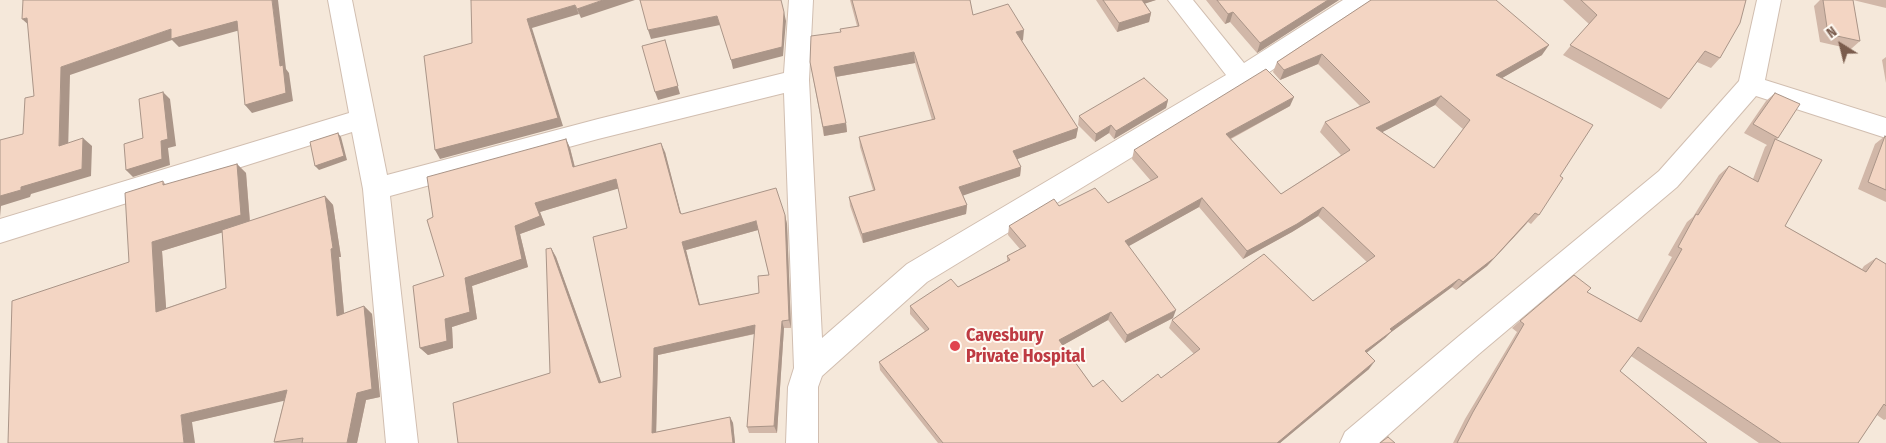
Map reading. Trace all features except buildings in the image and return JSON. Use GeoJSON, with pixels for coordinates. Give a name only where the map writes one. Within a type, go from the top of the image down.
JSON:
{"type":"FeatureCollection","features":[{"type":"Feature","properties":{"kind":"street"},"geometry":{"type":"LineString","coordinates":[[340,0],[376,189],[402,443]]}},
{"type":"Feature","properties":{"kind":"street"},"geometry":{"type":"LineString","coordinates":[[801,0],[796,80],[809,368],[803,387],[802,443]]}},
{"type":"Feature","properties":{"kind":"street"},"geometry":{"type":"LineString","coordinates":[[1180,0],[1242,77]]}},
{"type":"Feature","properties":{"kind":"street"},"geometry":{"type":"LineString","coordinates":[[809,368],[917,273],[1242,77],[1361,0]]}},
{"type":"Feature","properties":{"kind":"street"},"geometry":{"type":"LineString","coordinates":[[1356,443],[1469,345],[1668,179],[1751,85],[1769,0]]}},
{"type":"Feature","properties":{"kind":"street"},"geometry":{"type":"LineString","coordinates":[[376,189],[598,128],[796,80]]}},
{"type":"Feature","properties":{"kind":"street"},"geometry":{"type":"LineString","coordinates":[[1751,85],[1886,128]]}},
{"type":"Feature","properties":{"kind":"street"},"geometry":{"type":"LineString","coordinates":[[0,231],[364,118]]}},
{"type":"Feature","properties":{"kind":"shaded area"},"geometry":{"type":"Polygon","coordinates":[[[0,0],[1886,0],[1886,443],[0,443],[0,0]]]}},
{"type":"Feature","properties":{"kind":"place","name":"Cavesbury Private Hospital"},"geometry":{"type":"Point","coordinates":[955,346]}}]}
